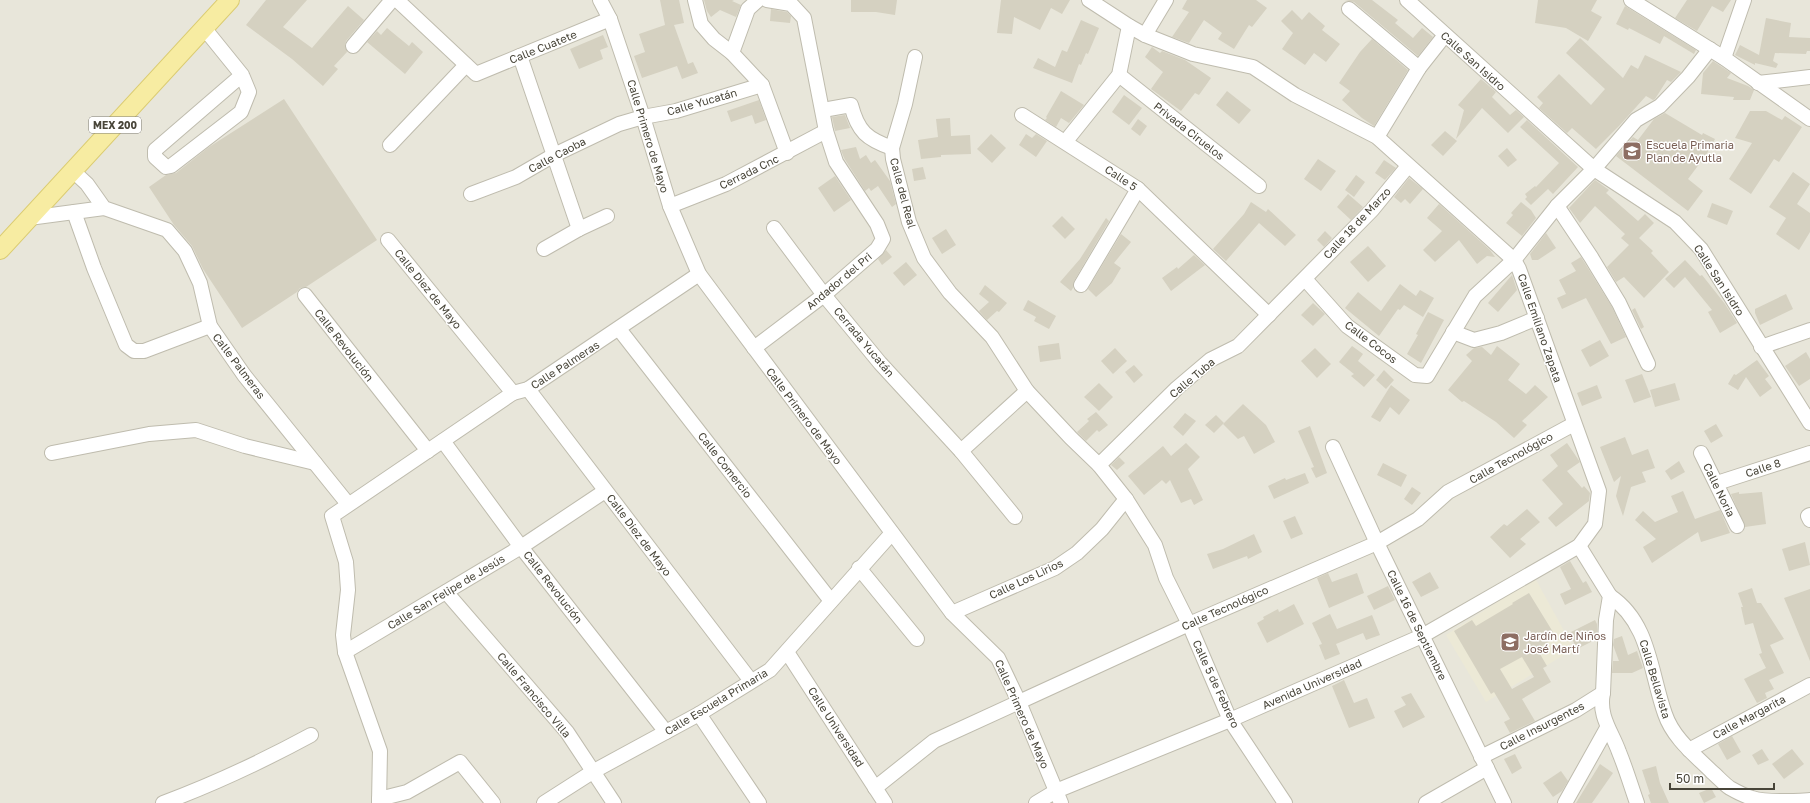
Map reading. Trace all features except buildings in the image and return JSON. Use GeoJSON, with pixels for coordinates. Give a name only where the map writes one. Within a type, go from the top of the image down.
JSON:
{"type":"FeatureCollection","features":[{"type":"Feature","properties":{"kind":"main road","name":"MEX 200"},"geometry":{"type":"LineString","coordinates":[[0,250],[230,0]]}},
{"type":"Feature","properties":{"kind":"street"},"geometry":{"type":"LineString","coordinates":[[353,46],[392,0]]}},
{"type":"Feature","properties":{"kind":"street"},"geometry":{"type":"LineString","coordinates":[[396,0],[471,69]]}},
{"type":"Feature","properties":{"kind":"street","name":"Calle Primero de Mayo"},"geometry":{"type":"LineString","coordinates":[[600,0],[610,19],[643,117],[670,206],[699,274],[952,613],[998,658],[1019,702],[1058,797]]}},
{"type":"Feature","properties":{"kind":"street"},"geometry":{"type":"LineString","coordinates":[[695,0],[702,24],[714,39],[732,53],[762,85],[787,153]]}},
{"type":"Feature","properties":{"kind":"street"},"geometry":{"type":"LineString","coordinates":[[732,53],[748,8],[758,0]]}},
{"type":"Feature","properties":{"kind":"street","name":"Andador del Pri"},"geometry":{"type":"LineString","coordinates":[[754,348],[824,295],[877,249],[883,239],[878,224],[836,162],[826,131],[804,18],[791,4],[767,0]]}},
{"type":"Feature","properties":{"kind":"street","name":"Calle Emiliano Zapata"},"geometry":{"type":"LineString","coordinates":[[1089,0],[1145,35],[1193,54],[1253,67],[1295,95],[1377,137],[1514,260],[1519,269],[1537,318],[1598,491],[1596,524],[1579,546]]}},
{"type":"Feature","properties":{"kind":"street"},"geometry":{"type":"LineString","coordinates":[[1145,35],[1166,0]]}},
{"type":"Feature","properties":{"kind":"street","name":"Calle San Isidro"},"geometry":{"type":"LineString","coordinates":[[1407,0],[1594,169],[1675,222],[1701,249],[1810,423]]}},
{"type":"Feature","properties":{"kind":"street"},"geometry":{"type":"LineString","coordinates":[[1631,0],[1724,58],[1758,84],[1810,119]]}},
{"type":"Feature","properties":{"kind":"street"},"geometry":{"type":"LineString","coordinates":[[1724,58],[1744,0]]}},
{"type":"Feature","properties":{"kind":"street"},"geometry":{"type":"LineString","coordinates":[[1349,9],[1419,68]]}},
{"type":"Feature","properties":{"kind":"street","name":"Calle Cuatete"},"geometry":{"type":"LineString","coordinates":[[390,145],[471,69],[520,56],[610,19]]}},
{"type":"Feature","properties":{"kind":"street"},"geometry":{"type":"LineString","coordinates":[[1066,141],[1119,75],[1129,26]]}},
{"type":"Feature","properties":{"kind":"street"},"geometry":{"type":"LineString","coordinates":[[204,28],[242,75],[249,92],[241,112],[171,166],[166,166],[155,157],[155,150],[242,75]]}},
{"type":"Feature","properties":{"kind":"street"},"geometry":{"type":"LineString","coordinates":[[1377,137],[1419,68],[1444,35]]}},
{"type":"Feature","properties":{"kind":"street"},"geometry":{"type":"LineString","coordinates":[[1537,318],[1501,333],[1474,340],[1453,332],[1475,296],[1514,260],[1557,206],[1594,169],[1636,120],[1660,106],[1688,77],[1710,49]]}},
{"type":"Feature","properties":{"kind":"street"},"geometry":{"type":"LineString","coordinates":[[520,56],[579,229]]}},
{"type":"Feature","properties":{"kind":"street","name":"Calle del Real"},"geometry":{"type":"LineString","coordinates":[[915,57],[905,104],[892,148],[893,159],[909,222],[924,258],[950,293],[992,337],[1027,391]]}},
{"type":"Feature","properties":{"kind":"street","name":"Privada Ciruelos"},"geometry":{"type":"LineString","coordinates":[[1119,75],[1259,186]]}},
{"type":"Feature","properties":{"kind":"street"},"geometry":{"type":"LineString","coordinates":[[1758,84],[1810,77]]}},
{"type":"Feature","properties":{"kind":"street","name":"Calle Yucatán"},"geometry":{"type":"LineString","coordinates":[[643,117],[676,111],[762,85]]}},
{"type":"Feature","properties":{"kind":"street"},"geometry":{"type":"LineString","coordinates":[[823,110],[851,105],[855,123],[865,134],[877,142],[892,148]]}},
{"type":"Feature","properties":{"kind":"street","name":"Calle 5"},"geometry":{"type":"LineString","coordinates":[[1022,115],[1066,141],[1138,189],[1269,315]]}},
{"type":"Feature","properties":{"kind":"street","name":"Calle Caoba"},"geometry":{"type":"LineString","coordinates":[[471,194],[516,177],[554,155],[619,124],[643,117]]}},
{"type":"Feature","properties":{"kind":"street","name":"Cerrada Cnc"},"geometry":{"type":"LineString","coordinates":[[670,206],[726,184],[826,131]]}},
{"type":"Feature","properties":{"kind":"street","name":"Calle 18 de Marzo"},"geometry":{"type":"LineString","coordinates":[[1305,279],[1372,210],[1408,166]]}},
{"type":"Feature","properties":{"kind":"street"},"geometry":{"type":"LineString","coordinates":[[29,218],[104,208],[87,184],[72,170]]}},
{"type":"Feature","properties":{"kind":"street"},"geometry":{"type":"LineString","coordinates":[[1081,285],[1138,189]]}},
{"type":"Feature","properties":{"kind":"street"},"geometry":{"type":"LineString","coordinates":[[1557,206],[1620,304],[1648,364]]}},
{"type":"Feature","properties":{"kind":"street","name":"Calle Palmeras"},"geometry":{"type":"LineString","coordinates":[[104,208],[167,230],[184,251],[200,284],[210,326],[244,375],[348,504]]}},
{"type":"Feature","properties":{"kind":"street"},"geometry":{"type":"LineString","coordinates":[[74,212],[94,268],[126,345],[134,350],[144,351],[210,326]]}},
{"type":"Feature","properties":{"kind":"street"},"geometry":{"type":"LineString","coordinates":[[544,249],[579,229],[607,216]]}},
{"type":"Feature","properties":{"kind":"street","name":"Cerrada Yucatán"},"geometry":{"type":"LineString","coordinates":[[774,228],[824,295],[880,363],[961,451],[1015,517]]}},
{"type":"Feature","properties":{"kind":"street","name":"Calle Diez de Mayo"},"geometry":{"type":"LineString","coordinates":[[388,240],[513,393]]}},
{"type":"Feature","properties":{"kind":"street","name":"Calle Palmeras"},"geometry":{"type":"LineString","coordinates":[[346,652],[343,635],[348,590],[346,562],[332,516],[513,393],[528,389],[619,330],[699,274]]}},
{"type":"Feature","properties":{"kind":"street","name":"Calle Tuba"},"geometry":{"type":"LineString","coordinates":[[1099,465],[1177,388],[1210,360],[1238,346],[1305,279]]}},
{"type":"Feature","properties":{"kind":"street","name":"Calle Cocos"},"geometry":{"type":"LineString","coordinates":[[1305,279],[1347,326],[1415,375],[1427,376],[1453,332]]}},
{"type":"Feature","properties":{"kind":"street","name":"Calle Revolución"},"geometry":{"type":"LineString","coordinates":[[305,295],[428,451]]}},
{"type":"Feature","properties":{"kind":"street","name":"Calle Comercio"},"geometry":{"type":"LineString","coordinates":[[619,330],[831,601]]}},
{"type":"Feature","properties":{"kind":"street"},"geometry":{"type":"LineString","coordinates":[[1761,347],[1810,330]]}},
{"type":"Feature","properties":{"kind":"street","name":"Calle Diez de Mayo"},"geometry":{"type":"LineString","coordinates":[[528,389],[751,681]]}},
{"type":"Feature","properties":{"kind":"street"},"geometry":{"type":"LineString","coordinates":[[961,451],[1027,391]]}},
{"type":"Feature","properties":{"kind":"street","name":"Calle 5 de Febrero"},"geometry":{"type":"LineString","coordinates":[[1027,391],[1070,438],[1099,465],[1126,499],[1155,546],[1166,578],[1189,624],[1230,720],[1285,803]]}},
{"type":"Feature","properties":{"kind":"street","name":"Calle Tecnológico"},"geometry":{"type":"LineString","coordinates":[[875,788],[934,741],[1189,624],[1377,543],[1418,519],[1448,492],[1574,424]]}},
{"type":"Feature","properties":{"kind":"street"},"geometry":{"type":"LineString","coordinates":[[52,453],[149,434],[196,430],[245,446],[315,463]]}},
{"type":"Feature","properties":{"kind":"street","name":"Calle Revolución"},"geometry":{"type":"LineString","coordinates":[[443,441],[522,547],[666,732]]}},
{"type":"Feature","properties":{"kind":"street","name":"Calle 16 de Septiembre"},"geometry":{"type":"LineString","coordinates":[[1333,447],[1377,543],[1504,803]]}},
{"type":"Feature","properties":{"kind":"street","name":"Calle Noria"},"geometry":{"type":"LineString","coordinates":[[1701,453],[1737,526]]}},
{"type":"Feature","properties":{"kind":"street","name":"Calle 8"},"geometry":{"type":"LineString","coordinates":[[1717,483],[1810,453]]}},
{"type":"Feature","properties":{"kind":"street","name":"Calle San Felipe de Jesús"},"geometry":{"type":"LineString","coordinates":[[346,652],[522,547],[605,491]]}},
{"type":"Feature","properties":{"kind":"street","name":"Calle Los Lirios"},"geometry":{"type":"LineString","coordinates":[[952,613],[1055,568],[1077,553],[1102,529],[1126,499]]}},
{"type":"Feature","properties":{"kind":"street","name":"Calle Escuela Primaria"},"geometry":{"type":"LineString","coordinates":[[544,803],[594,771],[699,714],[770,670],[892,533]]}},
{"type":"Feature","properties":{"kind":"street"},"geometry":{"type":"LineString","coordinates":[[1579,546],[1610,596],[1606,620],[1602,693],[1600,704],[1607,728],[1619,750],[1637,803]]}},
{"type":"Feature","properties":{"kind":"street","name":"Avenida Universidad"},"geometry":{"type":"LineString","coordinates":[[1036,803],[1058,797],[1422,636],[1579,546]]}},
{"type":"Feature","properties":{"kind":"street"},"geometry":{"type":"LineString","coordinates":[[860,568],[917,639]]}},
{"type":"Feature","properties":{"kind":"street","name":"Calle Francisco Villa"},"geometry":{"type":"LineString","coordinates":[[446,592],[567,732],[614,803]]}},
{"type":"Feature","properties":{"kind":"street","name":"Calle Bellavista"},"geometry":{"type":"LineString","coordinates":[[1610,596],[1622,604],[1638,627],[1648,651],[1665,714],[1671,727],[1689,750],[1730,788],[1755,801],[1810,800]]}},
{"type":"Feature","properties":{"kind":"street"},"geometry":{"type":"LineString","coordinates":[[346,652],[380,751],[379,801],[407,792],[460,762],[492,803]]}},
{"type":"Feature","properties":{"kind":"street","name":"Calle Universidad"},"geometry":{"type":"LineString","coordinates":[[787,652],[885,803]]}},
{"type":"Feature","properties":{"kind":"street","name":"Calle Margarita"},"geometry":{"type":"LineString","coordinates":[[1689,750],[1810,685]]}},
{"type":"Feature","properties":{"kind":"street","name":"Calle Insurgentes"},"geometry":{"type":"LineString","coordinates":[[1426,803],[1484,763],[1576,710],[1602,693]]}},
{"type":"Feature","properties":{"kind":"street"},"geometry":{"type":"LineString","coordinates":[[699,714],[759,803]]}},
{"type":"Feature","properties":{"kind":"street"},"geometry":{"type":"LineString","coordinates":[[1565,803],[1607,728]]}},
{"type":"Feature","properties":{"kind":"street"},"geometry":{"type":"LineString","coordinates":[[163,803],[199,790],[253,766],[311,735]]}},
{"type":"Feature","properties":{"kind":"shaded area"},"geometry":{"type":"Polygon","coordinates":[[[0,0],[1810,0],[1810,803],[0,803],[0,0]]]}},
{"type":"Feature","properties":{"kind":"shaded area","name":"Jardín de Niños José Martí"},"geometry":{"type":"Polygon","coordinates":[[[1535,578],[1574,649],[1486,702],[1446,635],[1535,578]]]}},
{"type":"Feature","properties":{"kind":"place","name":"Escuela Primaria Plan de Ayutla"},"geometry":{"type":"Point","coordinates":[1632,151]}},
{"type":"Feature","properties":{"kind":"place","name":"Jardín de Niños José Martí"},"geometry":{"type":"Point","coordinates":[1510,642]}}]}
